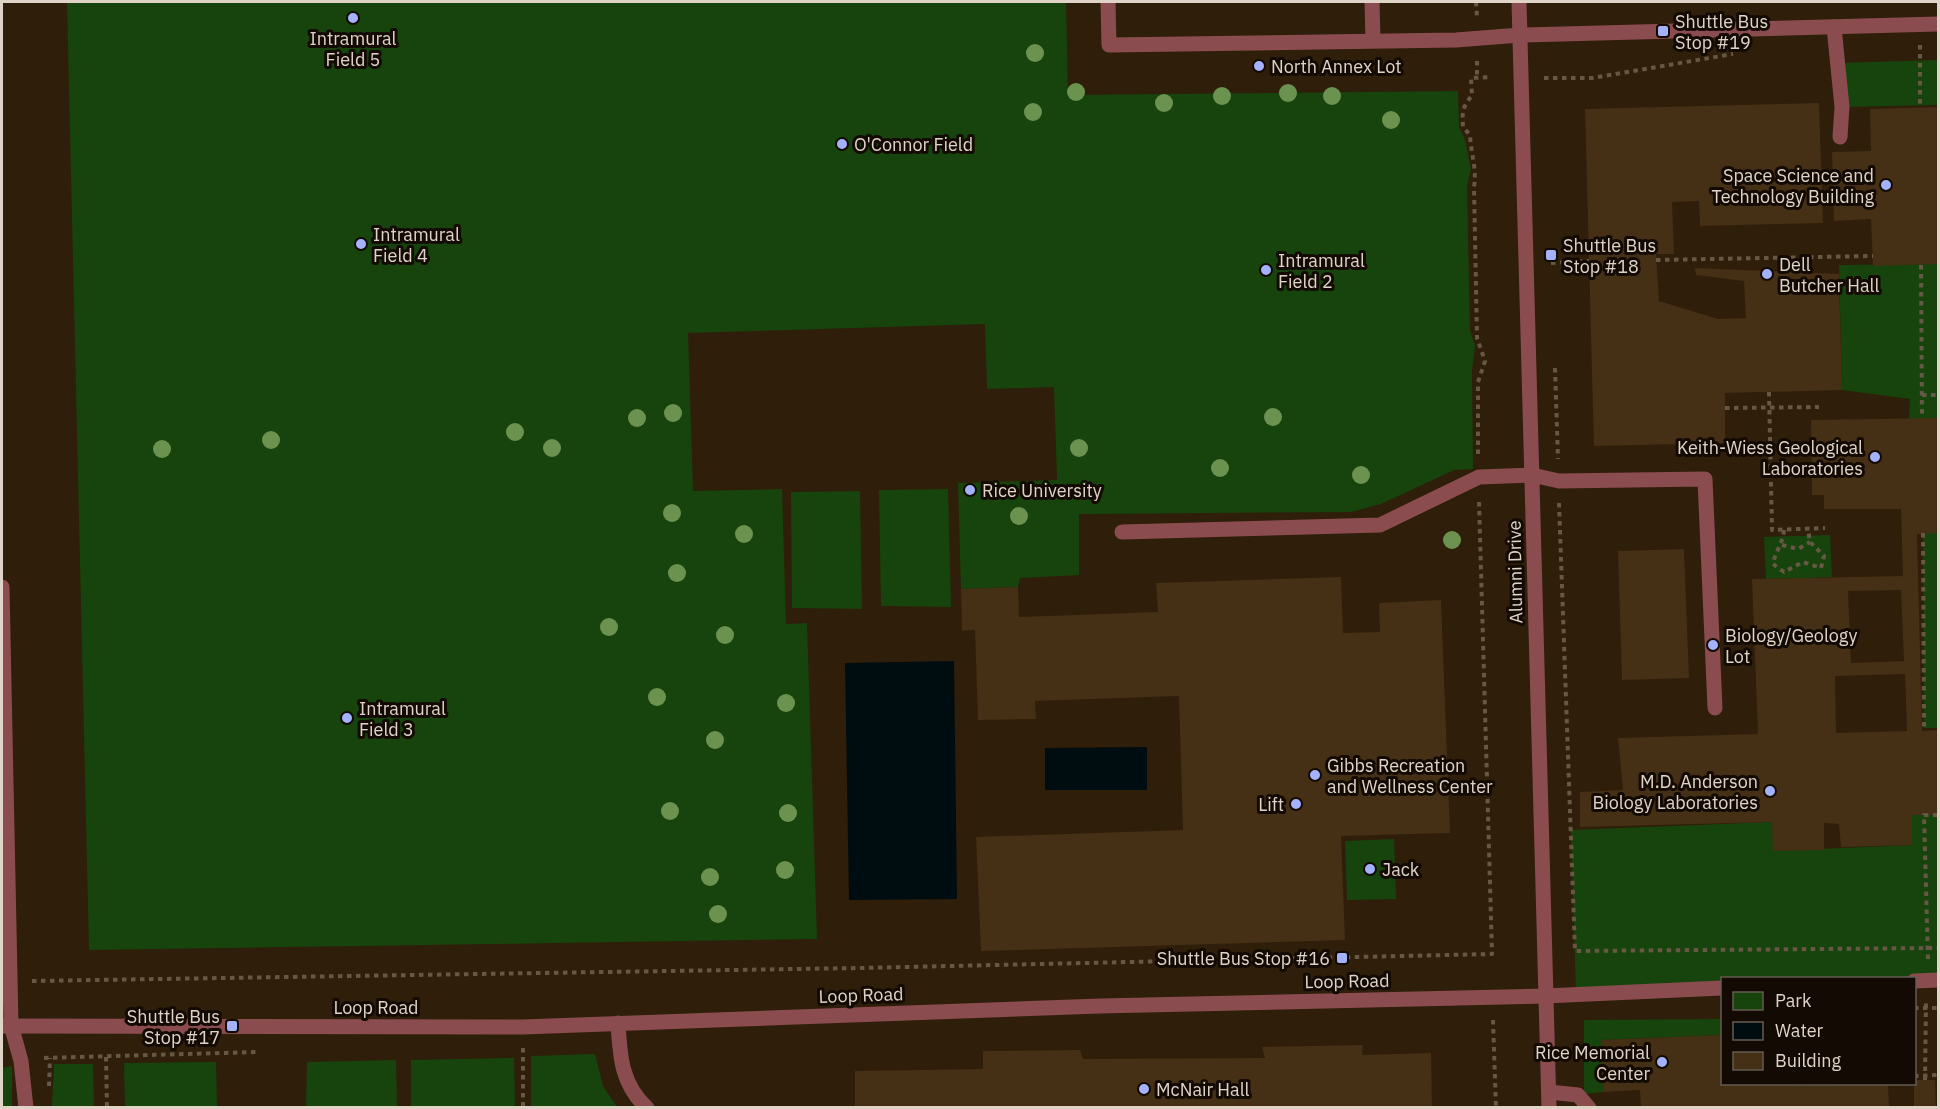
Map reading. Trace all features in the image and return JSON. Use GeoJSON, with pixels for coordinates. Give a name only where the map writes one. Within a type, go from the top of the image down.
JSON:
{"type":"FeatureCollection","features":[{"type":"Feature","properties":{"kind":"lane"},"geometry":{"type":"LineString","coordinates":[[1108,2],[1109,45],[1373,39],[1456,40],[1520,35],[1938,24]]}},
{"type":"Feature","properties":{"kind":"lane"},"geometry":{"type":"LineString","coordinates":[[1372,2],[1373,39]]}},
{"type":"Feature","properties":{"kind":"lane","name":"Alumni Drive"},"geometry":{"type":"LineString","coordinates":[[1519,2],[1549,1107]]}},
{"type":"Feature","properties":{"kind":"lane"},"geometry":{"type":"LineString","coordinates":[[1834,27],[1842,107],[1840,137]]}},
{"type":"Feature","properties":{"kind":"lane"},"geometry":{"type":"LineString","coordinates":[[1122,532],[1380,525],[1479,477],[1532,475],[1559,481],[1705,478],[1715,708]]}},
{"type":"Feature","properties":{"kind":"lane"},"geometry":{"type":"LineString","coordinates":[[2,587],[10,982],[6,1025],[21,1061],[26,1107]]}},
{"type":"Feature","properties":{"kind":"lane","name":"Loop Road"},"geometry":{"type":"LineString","coordinates":[[6,1025],[523,1027],[1100,1006],[1545,996],[1721,988]]}},
{"type":"Feature","properties":{"kind":"lane"},"geometry":{"type":"LineString","coordinates":[[618,1023],[619,1058],[625,1077],[635,1097],[647,1107]]}},
{"type":"Feature","properties":{"kind":"lane"},"geometry":{"type":"LineString","coordinates":[[1549,1092],[1578,1095],[1589,1107]]}},
{"type":"Feature","properties":{"kind":"path"},"geometry":{"type":"LineString","coordinates":[[1920,24],[1920,107]]}},
{"type":"Feature","properties":{"kind":"path"},"geometry":{"type":"LineString","coordinates":[[1910,46],[1929,45]]}},
{"type":"Feature","properties":{"kind":"path"},"geometry":{"type":"LineString","coordinates":[[1537,78],[1592,78],[1738,54]]}},
{"type":"Feature","properties":{"kind":"path"},"geometry":{"type":"LineString","coordinates":[[1656,260],[1873,256]]}},
{"type":"Feature","properties":{"kind":"path"},"geometry":{"type":"LineString","coordinates":[[1551,263],[1589,261]]}},
{"type":"Feature","properties":{"kind":"path"},"geometry":{"type":"LineString","coordinates":[[1922,265],[1922,418]]}},
{"type":"Feature","properties":{"kind":"path"},"geometry":{"type":"LineString","coordinates":[[1769,392],[1772,530],[1825,528]]}},
{"type":"Feature","properties":{"kind":"path"},"geometry":{"type":"LineString","coordinates":[[1922,395],[1938,394]]}},
{"type":"Feature","properties":{"kind":"path"},"geometry":{"type":"LineString","coordinates":[[1725,408],[1819,407]]}},
{"type":"Feature","properties":{"kind":"path"},"geometry":{"type":"LineString","coordinates":[[1784,530],[1782,544],[1774,556],[1773,564],[1781,571],[1787,572],[1803,562],[1821,568],[1824,556],[1810,542],[1808,529]]}},
{"type":"Feature","properties":{"kind":"path"},"geometry":{"type":"LineString","coordinates":[[1923,533],[1924,728]]}},
{"type":"Feature","properties":{"kind":"path"},"geometry":{"type":"LineString","coordinates":[[1782,544],[1798,549],[1810,542]]}},
{"type":"Feature","properties":{"kind":"path"},"geometry":{"type":"LineString","coordinates":[[1925,1078],[1926,980],[1929,949],[1924,815],[1938,815]]}},
{"type":"Feature","properties":{"kind":"path"},"geometry":{"type":"LineString","coordinates":[[1575,951],[1938,948]]}},
{"type":"Feature","properties":{"kind":"path"},"geometry":{"type":"LineString","coordinates":[[10,982],[848,968],[1492,954]]}},
{"type":"Feature","properties":{"kind":"path"},"geometry":{"type":"LineString","coordinates":[[1916,1008],[1938,1008]]}},
{"type":"Feature","properties":{"kind":"path"},"geometry":{"type":"LineString","coordinates":[[1493,1017],[1496,1107]]}},
{"type":"Feature","properties":{"kind":"path"},"geometry":{"type":"LineString","coordinates":[[523,1027],[523,1107]]}},
{"type":"Feature","properties":{"kind":"path"},"geometry":{"type":"LineString","coordinates":[[106,1057],[107,1107]]}},
{"type":"Feature","properties":{"kind":"path"},"geometry":{"type":"LineString","coordinates":[[1916,1076],[1925,1078],[1938,1075]]}},
{"type":"Feature","properties":{"kind":"green space"},"geometry":{"type":"Polygon","coordinates":[[[67,2],[1066,2],[1068,95],[1458,91],[1459,127],[1465,140],[1471,169],[1467,186],[1470,330],[1475,346],[1472,371],[1473,469],[1454,470],[1381,504],[1351,512],[1079,514],[1079,575],[1020,578],[1018,587],[961,589],[958,483],[1057,480],[1054,387],[987,389],[985,324],[688,333],[693,491],[782,489],[786,624],[807,623],[817,939],[89,950],[67,2]]]}},
{"type":"Feature","properties":{"kind":"green space"},"geometry":{"type":"Polygon","coordinates":[[[1938,60],[1938,105],[1842,107],[1838,63],[1938,60]]]}},
{"type":"Feature","properties":{"kind":"green space"},"geometry":{"type":"Polygon","coordinates":[[[1938,264],[1938,418],[1909,419],[1910,399],[1842,390],[1839,265],[1938,264]]]}},
{"type":"Feature","properties":{"kind":"green space"},"geometry":{"type":"Polygon","coordinates":[[[948,489],[951,607],[881,606],[879,490],[948,489]]]}},
{"type":"Feature","properties":{"kind":"green space"},"geometry":{"type":"Polygon","coordinates":[[[860,491],[862,609],[792,608],[791,492],[860,491]]]}},
{"type":"Feature","properties":{"kind":"green space"},"geometry":{"type":"Polygon","coordinates":[[[1938,532],[1938,728],[1924,728],[1923,533],[1938,532]]]}},
{"type":"Feature","properties":{"kind":"green space"},"geometry":{"type":"Polygon","coordinates":[[[1830,535],[1832,577],[1766,579],[1764,537],[1830,535]]]}},
{"type":"Feature","properties":{"kind":"green space"},"geometry":{"type":"Polygon","coordinates":[[[1912,815],[1938,815],[1938,980],[1916,980],[1916,977],[1721,977],[1721,988],[1576,994],[1571,830],[1772,822],[1774,851],[1912,845],[1912,815]]]}},
{"type":"Feature","properties":{"kind":"green space"},"geometry":{"type":"Polygon","coordinates":[[[1394,839],[1396,899],[1347,900],[1345,841],[1394,839]]]}},
{"type":"Feature","properties":{"kind":"green space"},"geometry":{"type":"Polygon","coordinates":[[[1721,1019],[1721,1035],[1601,1040],[1603,1092],[1584,1094],[1584,1020],[1721,1019]]]}},
{"type":"Feature","properties":{"kind":"green space"},"geometry":{"type":"Polygon","coordinates":[[[595,1054],[603,1086],[617,1107],[531,1107],[531,1056],[595,1054]]]}},
{"type":"Feature","properties":{"kind":"green space"},"geometry":{"type":"Polygon","coordinates":[[[514,1058],[515,1107],[411,1107],[411,1060],[514,1058]]]}},
{"type":"Feature","properties":{"kind":"green space"},"geometry":{"type":"Polygon","coordinates":[[[396,1060],[397,1107],[306,1107],[307,1062],[396,1060]]]}},
{"type":"Feature","properties":{"kind":"green space"},"geometry":{"type":"Polygon","coordinates":[[[216,1062],[217,1107],[125,1107],[124,1063],[216,1062]]]}},
{"type":"Feature","properties":{"kind":"green space"},"geometry":{"type":"Polygon","coordinates":[[[54,1064],[93,1064],[94,1107],[52,1107],[54,1064]]]}},
{"type":"Feature","properties":{"kind":"green space"},"geometry":{"type":"Polygon","coordinates":[[[12,1066],[12,1107],[2,1107],[2,1068],[12,1066]]]}},
{"type":"Feature","properties":{"kind":"water"},"geometry":{"type":"Polygon","coordinates":[[[954,661],[957,899],[849,900],[845,663],[954,661]]]}},
{"type":"Feature","properties":{"kind":"water"},"geometry":{"type":"Polygon","coordinates":[[[1147,747],[1147,790],[1045,790],[1045,748],[1147,747]]]}},
{"type":"Feature","properties":{"kind":"building","name":"Dell Butcher Hall"},"geometry":{"type":"Polygon","coordinates":[[[1819,103],[1823,223],[1700,226],[1699,201],[1672,202],[1674,254],[1656,254],[1659,301],[1718,319],[1746,318],[1744,281],[1696,275],[1695,268],[1839,274],[1842,390],[1725,393],[1725,443],[1594,446],[1585,109],[1819,103]]]}},
{"type":"Feature","properties":{"kind":"building","name":"Space Science and Technology Building"},"geometry":{"type":"Polygon","coordinates":[[[1938,107],[1938,264],[1873,266],[1871,219],[1834,221],[1832,152],[1871,151],[1870,109],[1938,107]]]}},
{"type":"Feature","properties":{"kind":"building"},"geometry":{"type":"Polygon","coordinates":[[[1938,418],[1938,533],[1917,534],[1922,731],[1938,730],[1938,815],[1912,815],[1912,845],[1841,847],[1839,824],[1824,823],[1824,850],[1773,851],[1772,822],[1580,827],[1580,792],[1623,790],[1618,738],[1758,734],[1752,579],[1903,576],[1901,509],[1824,509],[1824,495],[1812,495],[1811,420],[1938,418]],[[1901,590],[1848,591],[1851,663],[1904,661],[1901,590]],[[1905,674],[1835,676],[1836,733],[1907,731],[1905,674]]]}},
{"type":"Feature","properties":{"kind":"building"},"geometry":{"type":"Polygon","coordinates":[[[1684,549],[1689,678],[1622,680],[1618,551],[1684,549]]]}},
{"type":"Feature","properties":{"kind":"building","name":"Gibbs Recreation and Wellness Center"},"geometry":{"type":"Polygon","coordinates":[[[1341,577],[1343,633],[1380,632],[1379,603],[1441,600],[1450,833],[1341,836],[1345,940],[981,951],[976,837],[1183,830],[1179,696],[1035,701],[1036,719],[978,720],[975,630],[962,631],[961,589],[1018,587],[1019,617],[1158,612],[1156,583],[1341,577]]]}},
{"type":"Feature","properties":{"kind":"building","name":"Rice Memorial Center"},"geometry":{"type":"Polygon","coordinates":[[[1721,1035],[1721,1085],[1888,1085],[1889,1108],[1641,1108],[1640,1090],[1603,1092],[1601,1040],[1721,1035]]]}},
{"type":"Feature","properties":{"kind":"building","name":"McNair Hall"},"geometry":{"type":"Polygon","coordinates":[[[1363,1045],[1362,1055],[1431,1053],[1432,1108],[855,1108],[855,1071],[983,1069],[983,1051],[1080,1050],[1083,1059],[1265,1058],[1262,1047],[1363,1045]]]}},
{"type":"Feature","properties":{"kind":"building"},"geometry":{"type":"Polygon","coordinates":[[[1916,1080],[1935,1080],[1936,1108],[1914,1108],[1916,1080]]]}},
{"type":"Feature","properties":{"kind":"place","name":"Intramural Field 5"},"geometry":{"type":"Point","coordinates":[353,18]}},
{"type":"Feature","properties":{"kind":"place","name":"Shuttle Bus Stop #19"},"geometry":{"type":"Point","coordinates":[1663,31]}},
{"type":"Feature","properties":{"kind":"place","name":"North Annex Lot"},"geometry":{"type":"Point","coordinates":[1259,66]}},
{"type":"Feature","properties":{"kind":"place","name":"O'Connor Field"},"geometry":{"type":"Point","coordinates":[842,144]}},
{"type":"Feature","properties":{"kind":"place","name":"Space Science and Technology Building"},"geometry":{"type":"Point","coordinates":[1886,185]}},
{"type":"Feature","properties":{"kind":"place","name":"Intramural Field 4"},"geometry":{"type":"Point","coordinates":[361,244]}},
{"type":"Feature","properties":{"kind":"place","name":"Shuttle Bus Stop #18"},"geometry":{"type":"Point","coordinates":[1551,255]}},
{"type":"Feature","properties":{"kind":"place","name":"Intramural Field 2"},"geometry":{"type":"Point","coordinates":[1266,270]}},
{"type":"Feature","properties":{"kind":"place","name":"Dell Butcher Hall"},"geometry":{"type":"Point","coordinates":[1767,274]}},
{"type":"Feature","properties":{"kind":"place","name":"Keith-Wiess Geological Laboratories"},"geometry":{"type":"Point","coordinates":[1875,457]}},
{"type":"Feature","properties":{"kind":"place","name":"Rice University"},"geometry":{"type":"Point","coordinates":[970,490]}},
{"type":"Feature","properties":{"kind":"place","name":"Biology/Geology Lot"},"geometry":{"type":"Point","coordinates":[1713,645]}},
{"type":"Feature","properties":{"kind":"place","name":"Intramural Field 3"},"geometry":{"type":"Point","coordinates":[347,718]}},
{"type":"Feature","properties":{"kind":"place","name":"Gibbs Recreation and Wellness Center"},"geometry":{"type":"Point","coordinates":[1315,775]}},
{"type":"Feature","properties":{"kind":"place","name":"M.D. Anderson Biology Laboratories"},"geometry":{"type":"Point","coordinates":[1770,791]}},
{"type":"Feature","properties":{"kind":"place","name":"Lift"},"geometry":{"type":"Point","coordinates":[1296,804]}},
{"type":"Feature","properties":{"kind":"place","name":"Jack"},"geometry":{"type":"Point","coordinates":[1370,869]}},
{"type":"Feature","properties":{"kind":"place","name":"Shuttle Bus Stop #16"},"geometry":{"type":"Point","coordinates":[1342,958]}},
{"type":"Feature","properties":{"kind":"place","name":"Shuttle Bus Stop #17"},"geometry":{"type":"Point","coordinates":[232,1026]}},
{"type":"Feature","properties":{"kind":"place","name":"Rice Memorial Center"},"geometry":{"type":"Point","coordinates":[1662,1062]}},
{"type":"Feature","properties":{"kind":"place","name":"McNair Hall"},"geometry":{"type":"Point","coordinates":[1144,1089]}}]}
